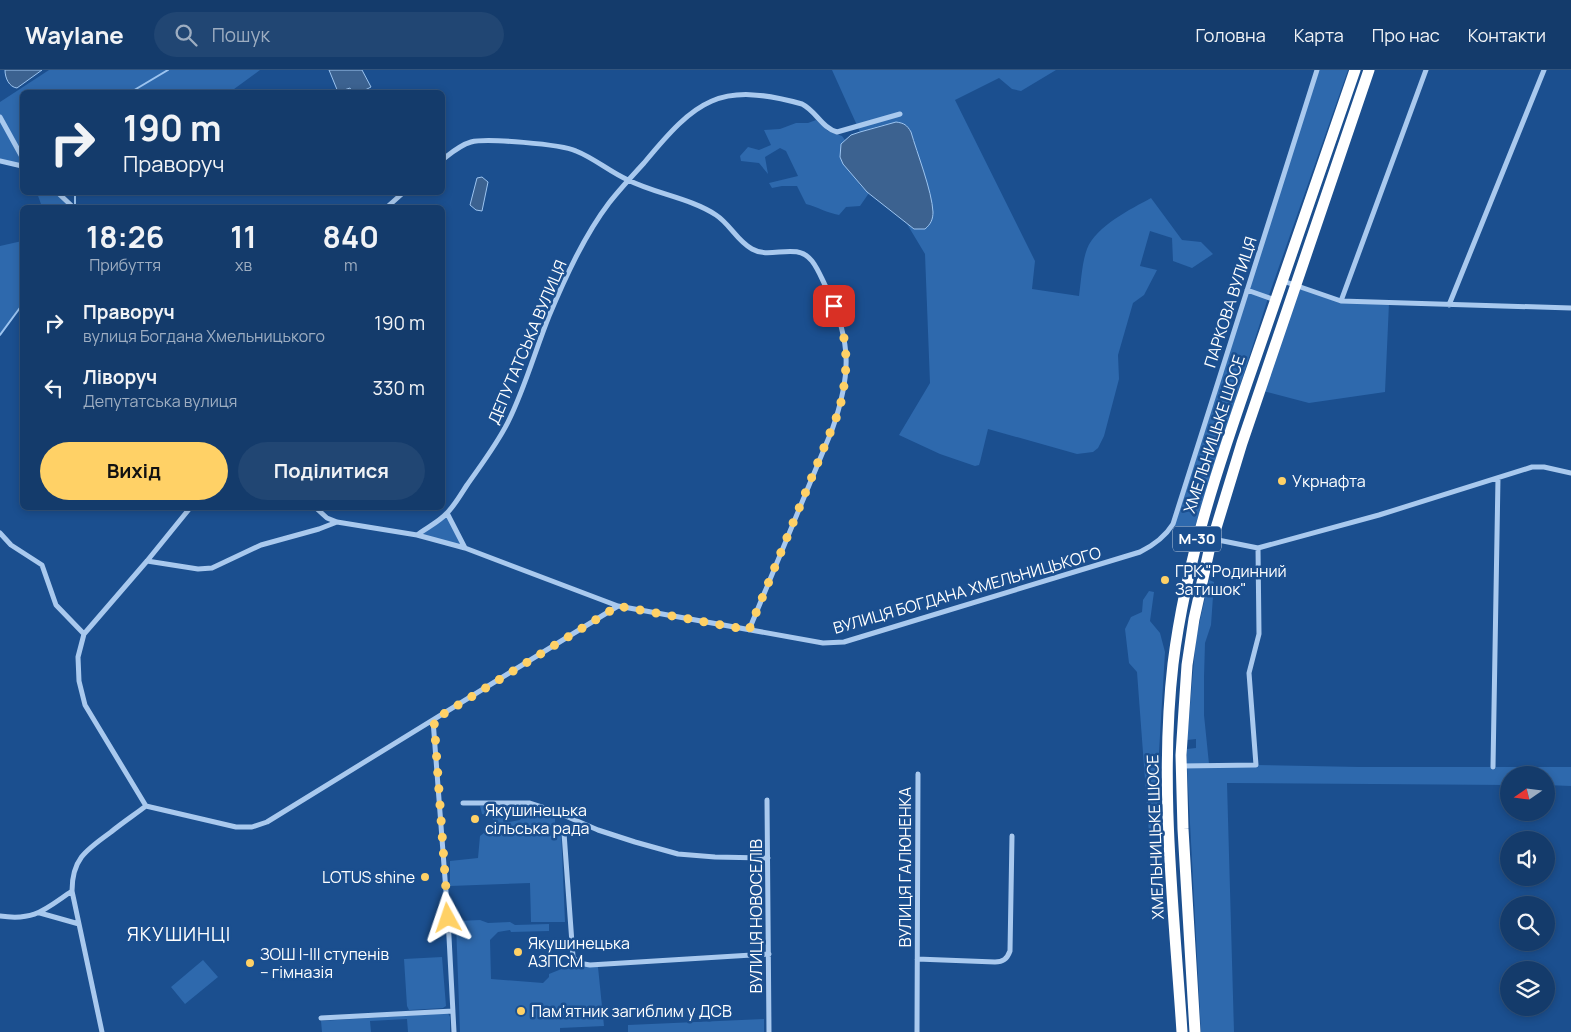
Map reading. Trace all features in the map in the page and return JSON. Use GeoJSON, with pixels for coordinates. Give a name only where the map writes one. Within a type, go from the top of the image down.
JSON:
{"type":"FeatureCollection","features":[{"type":"Feature","properties":{"kind":"highway","name":"ХМЕЛЬНИЦЬКЕ ШОСЕ"},"geometry":{"type":"LineString","coordinates":[[1182,1032],[1169,830],[1168,755],[1170,698],[1183,604],[1198,535],[1227,438],[1356,70]]}},
{"type":"Feature","properties":{"kind":"highway","name":"ХМЕЛЬНИЦЬКЕ ШОСЕ"},"geometry":{"type":"LineString","coordinates":[[1195,1032],[1181,766],[1183,708],[1190,640],[1213,539],[1242,443],[1368,70]]}},
{"type":"Feature","properties":{"kind":"highway"},"geometry":{"type":"LineString","coordinates":[[1198,535],[1213,539]]}},
{"type":"Feature","properties":{"kind":"street","name":"ПАРКОВА ВУЛИЦЯ"},"geometry":{"type":"LineString","coordinates":[[1161,538],[1173,524],[1317,70]]}},
{"type":"Feature","properties":{"kind":"street"},"geometry":{"type":"LineString","coordinates":[[1340,301],[1426,70]]}},
{"type":"Feature","properties":{"kind":"street"},"geometry":{"type":"LineString","coordinates":[[1449,306],[1544,70]]}},
{"type":"Feature","properties":{"kind":"street","name":"ДЕПУТАТСЬКА ВУЛИЦЯ"},"geometry":{"type":"LineString","coordinates":[[417,535],[447,513],[500,437],[516,406],[549,317],[568,275],[599,217],[671,130],[683,119],[700,106],[726,97],[747,94],[802,104],[809,108],[827,126],[837,132],[900,114]]}},
{"type":"Feature","properties":{"kind":"street"},"geometry":{"type":"LineString","coordinates":[[0,117],[2,127],[20,154]]}},
{"type":"Feature","properties":{"kind":"street"},"geometry":{"type":"LineString","coordinates":[[445,158],[469,143],[495,141],[570,148],[588,156],[629,181],[710,211],[755,251],[795,251],[804,254],[815,265],[842,326],[846,348],[844,384],[839,411],[749,630]]}},
{"type":"Feature","properties":{"kind":"street"},"geometry":{"type":"LineString","coordinates":[[0,160],[20,165]]}},
{"type":"Feature","properties":{"kind":"street"},"geometry":{"type":"LineString","coordinates":[[60,195],[71,205]]}},
{"type":"Feature","properties":{"kind":"street"},"geometry":{"type":"LineString","coordinates":[[389,205],[401,195]]}},
{"type":"Feature","properties":{"kind":"street"},"geometry":{"type":"LineString","coordinates":[[1282,280],[1340,301],[1449,306],[1571,308]]}},
{"type":"Feature","properties":{"kind":"street"},"geometry":{"type":"LineString","coordinates":[[1247,290],[1275,300]]}},
{"type":"Feature","properties":{"kind":"street"},"geometry":{"type":"LineString","coordinates":[[1213,539],[1258,548],[1379,515],[1538,466],[1571,473]]}},
{"type":"Feature","properties":{"kind":"street"},"geometry":{"type":"LineString","coordinates":[[1493,767],[1498,478]]}},
{"type":"Feature","properties":{"kind":"street"},"geometry":{"type":"LineString","coordinates":[[188,510],[84,634],[79,648],[77,664],[82,698],[146,806],[236,827],[252,827],[275,817],[618,606]]}},
{"type":"Feature","properties":{"kind":"street"},"geometry":{"type":"LineString","coordinates":[[318,510],[327,518],[337,522]]}},
{"type":"Feature","properties":{"kind":"street"},"geometry":{"type":"LineString","coordinates":[[447,513],[464,548]]}},
{"type":"Feature","properties":{"kind":"street"},"geometry":{"type":"LineString","coordinates":[[147,561],[198,569],[212,568],[260,545],[319,529],[337,522]]}},
{"type":"Feature","properties":{"kind":"street","name":"ВУЛИЦЯ БОГДАНА ХМЕЛЬНИЦЬКОГО"},"geometry":{"type":"LineString","coordinates":[[337,522],[417,535],[464,548],[618,606],[823,643],[844,642],[1140,552],[1161,538]]}},
{"type":"Feature","properties":{"kind":"street"},"geometry":{"type":"LineString","coordinates":[[0,533],[11,545],[42,565],[56,605],[84,634]]}},
{"type":"Feature","properties":{"kind":"street"},"geometry":{"type":"LineString","coordinates":[[1181,766],[1256,765],[1249,673],[1259,634],[1258,548]]}},
{"type":"Feature","properties":{"kind":"street"},"geometry":{"type":"LineString","coordinates":[[434,720],[454,1032]]}},
{"type":"Feature","properties":{"kind":"street","name":"ВУЛИЦЯ ГАЛЮНЕНКА"},"geometry":{"type":"LineString","coordinates":[[917,1032],[918,774]]}},
{"type":"Feature","properties":{"kind":"street","name":"ВУЛИЦЯ НОВОСЕЛІВ"},"geometry":{"type":"LineString","coordinates":[[767,800],[769,1032]]}},
{"type":"Feature","properties":{"kind":"street"},"geometry":{"type":"LineString","coordinates":[[463,803],[529,802],[598,830],[678,854],[768,858]]}},
{"type":"Feature","properties":{"kind":"street"},"geometry":{"type":"LineString","coordinates":[[102,1032],[72,891],[74,871],[87,849],[146,806]]}},
{"type":"Feature","properties":{"kind":"street"},"geometry":{"type":"LineString","coordinates":[[564,833],[573,957],[578,963],[590,965],[769,954]]}},
{"type":"Feature","properties":{"kind":"street","name":"ВУЛИЦЯ ГАЛЮНЕНКА"},"geometry":{"type":"LineString","coordinates":[[917,959],[995,962],[1007,957],[1010,951],[1012,836]]}},
{"type":"Feature","properties":{"kind":"street"},"geometry":{"type":"LineString","coordinates":[[0,916],[19,918],[40,913],[72,891]]}},
{"type":"Feature","properties":{"kind":"street"},"geometry":{"type":"LineString","coordinates":[[40,913],[79,924]]}},
{"type":"Feature","properties":{"kind":"street"},"geometry":{"type":"LineString","coordinates":[[321,1018],[453,1011]]}},
{"type":"Feature","properties":{"kind":"shaded area"},"geometry":{"type":"Polygon","coordinates":[[[5,70],[42,70],[17,88],[8,82],[5,70]]]}},
{"type":"Feature","properties":{"kind":"shaded area"},"geometry":{"type":"Polygon","coordinates":[[[49,70],[260,70],[233,90],[20,90],[20,166],[0,161],[0,102],[49,70]]]}},
{"type":"Feature","properties":{"kind":"shaded area"},"geometry":{"type":"Polygon","coordinates":[[[329,70],[362,70],[371,87],[365,90],[351,90],[350,88],[337,90],[329,70]]]}},
{"type":"Feature","properties":{"kind":"shaded area"},"geometry":{"type":"Polygon","coordinates":[[[832,70],[1056,70],[1021,91],[1012,89],[999,78],[955,100],[1035,261],[1032,289],[1079,296],[1084,260],[1087,249],[1092,241],[1098,233],[1115,219],[1151,198],[1182,240],[1201,242],[1213,254],[1192,268],[1173,261],[1172,238],[1150,231],[1140,266],[1157,270],[1144,295],[1133,303],[1118,355],[1119,379],[1104,436],[1098,448],[1093,452],[1077,454],[988,429],[979,465],[975,466],[940,454],[899,435],[930,383],[925,254],[907,224],[914,226],[930,197],[911,132],[907,127],[894,123],[860,132],[832,70]]]}},
{"type":"Feature","properties":{"kind":"shaded area"},"geometry":{"type":"Polygon","coordinates":[[[1317,70],[1348,70],[1268,298],[1192,536],[1185,536],[1173,524],[1317,70]]]}},
{"type":"Feature","properties":{"kind":"shaded area"},"geometry":{"type":"Polygon","coordinates":[[[816,120],[828,131],[842,136],[845,140],[841,144],[860,185],[869,193],[860,206],[846,207],[839,215],[806,204],[797,186],[772,188],[769,183],[798,176],[786,151],[780,148],[765,157],[768,174],[759,163],[741,161],[740,156],[748,147],[759,150],[771,145],[764,130],[780,129],[796,123],[808,123],[816,120]]]}},
{"type":"Feature","properties":{"kind":"shaded area"},"geometry":{"type":"Polygon","coordinates":[[[896,122],[905,125],[911,132],[927,183],[933,215],[925,229],[914,229],[867,192],[843,164],[840,157],[841,144],[851,135],[896,122]]]}},
{"type":"Feature","properties":{"kind":"shaded area"},"geometry":{"type":"Polygon","coordinates":[[[482,177],[488,182],[482,211],[476,210],[470,205],[477,178],[482,177]]]}},
{"type":"Feature","properties":{"kind":"shaded area"},"geometry":{"type":"Polygon","coordinates":[[[38,195],[59,195],[72,205],[40,205],[38,195]]]}},
{"type":"Feature","properties":{"kind":"shaded area"},"geometry":{"type":"Polygon","coordinates":[[[20,241],[20,307],[0,334],[0,246],[20,241]]]}},
{"type":"Feature","properties":{"kind":"shaded area"},"geometry":{"type":"Polygon","coordinates":[[[1299,287],[1341,301],[1389,303],[1385,392],[1309,403],[1263,391],[1299,287]]]}},
{"type":"Feature","properties":{"kind":"shaded area"},"geometry":{"type":"Polygon","coordinates":[[[447,513],[465,548],[417,535],[447,513]]]}},
{"type":"Feature","properties":{"kind":"shaded area"},"geometry":{"type":"Polygon","coordinates":[[[1209,580],[1214,582],[1211,625],[1205,643],[1204,715],[1209,764],[1187,764],[1187,749],[1196,748],[1196,739],[1187,740],[1196,638],[1209,580]]]}},
{"type":"Feature","properties":{"kind":"shaded area"},"geometry":{"type":"Polygon","coordinates":[[[1149,591],[1154,592],[1150,621],[1160,633],[1165,652],[1159,752],[1161,833],[1149,833],[1137,672],[1129,663],[1125,629],[1131,617],[1142,612],[1143,600],[1149,591]]]}},
{"type":"Feature","properties":{"kind":"shaded area"},"geometry":{"type":"Polygon","coordinates":[[[1187,766],[1500,767],[1500,785],[1227,783],[1234,1032],[1201,1032],[1187,766]]]}},
{"type":"Feature","properties":{"kind":"shaded area"},"geometry":{"type":"Polygon","coordinates":[[[1555,767],[1571,767],[1571,786],[1555,785],[1555,767]]]}},
{"type":"Feature","properties":{"kind":"shaded area"},"geometry":{"type":"Polygon","coordinates":[[[480,806],[504,806],[504,820],[509,822],[520,820],[524,812],[530,807],[555,814],[555,827],[561,830],[565,922],[531,922],[530,883],[450,886],[450,861],[478,858],[480,836],[493,826],[494,821],[491,816],[482,814],[480,806]]]}},
{"type":"Feature","properties":{"kind":"shaded area"},"geometry":{"type":"Polygon","coordinates":[[[480,920],[488,923],[510,922],[515,925],[549,924],[549,931],[511,932],[510,930],[498,932],[490,940],[491,979],[543,983],[549,977],[549,974],[569,966],[598,967],[604,1026],[560,1028],[560,1032],[460,1032],[456,923],[459,921],[480,920]]]}},
{"type":"Feature","properties":{"kind":"shaded area"},"geometry":{"type":"Polygon","coordinates":[[[442,957],[446,1006],[443,1008],[409,1010],[407,1006],[404,959],[442,957]]]}},
{"type":"Feature","properties":{"kind":"shaded area"},"geometry":{"type":"Polygon","coordinates":[[[203,960],[218,977],[185,1004],[171,987],[203,960]]]}},
{"type":"Feature","properties":{"kind":"shaded area"},"geometry":{"type":"Polygon","coordinates":[[[448,1013],[450,1017],[450,1032],[408,1032],[407,1019],[370,1021],[371,1032],[322,1032],[321,1021],[448,1013]]]}},
{"type":"Feature","properties":{"kind":"shaded area"},"geometry":{"type":"Polygon","coordinates":[[[764,1019],[764,1032],[628,1032],[628,1025],[764,1019]]]}},
{"type":"Feature","properties":{"kind":"waterway"},"geometry":{"type":"LineString","coordinates":[[134,90],[168,70]]}},
{"type":"Feature","properties":{"kind":"waterway"},"geometry":{"type":"LineString","coordinates":[[75,195],[75,205]]}},
{"type":"Feature","properties":{"kind":"waterway"},"geometry":{"type":"LineString","coordinates":[[0,335],[20,308]]}},
{"type":"Feature","properties":{"kind":"place","name":"Укрнафта"},"geometry":{"type":"Point","coordinates":[1282,481]}},
{"type":"Feature","properties":{"kind":"place","name":"ГРК \"Родинний Затишок\""},"geometry":{"type":"Point","coordinates":[1165,580]}},
{"type":"Feature","properties":{"kind":"place","name":"Якушинецька сільська рада"},"geometry":{"type":"Point","coordinates":[475,819]}},
{"type":"Feature","properties":{"kind":"place","name":"LOTUS shine"},"geometry":{"type":"Point","coordinates":[425,877]}},
{"type":"Feature","properties":{"kind":"place","name":"Якушинецька АЗПСМ"},"geometry":{"type":"Point","coordinates":[518,952]}},
{"type":"Feature","properties":{"kind":"place","name":"ЗОШ І-ІІІ ступенів – гімназія"},"geometry":{"type":"Point","coordinates":[250,963]}},
{"type":"Feature","properties":{"kind":"place","name":"Пам'ятник загиблим у ДСВ"},"geometry":{"type":"Point","coordinates":[521,1011]}},
{"type":"Feature","properties":{"kind":"district","name":"ЯКУШИНЦІ"},"geometry":{"type":"Point","coordinates":[179,934]}},
{"type":"Feature","properties":{"kind":"route"},"geometry":{"type":"LineString","coordinates":[[448,918],[440,831],[434,720],[618,606],[749,630],[839,411],[846,370],[846,341],[834,306]]}}]}
